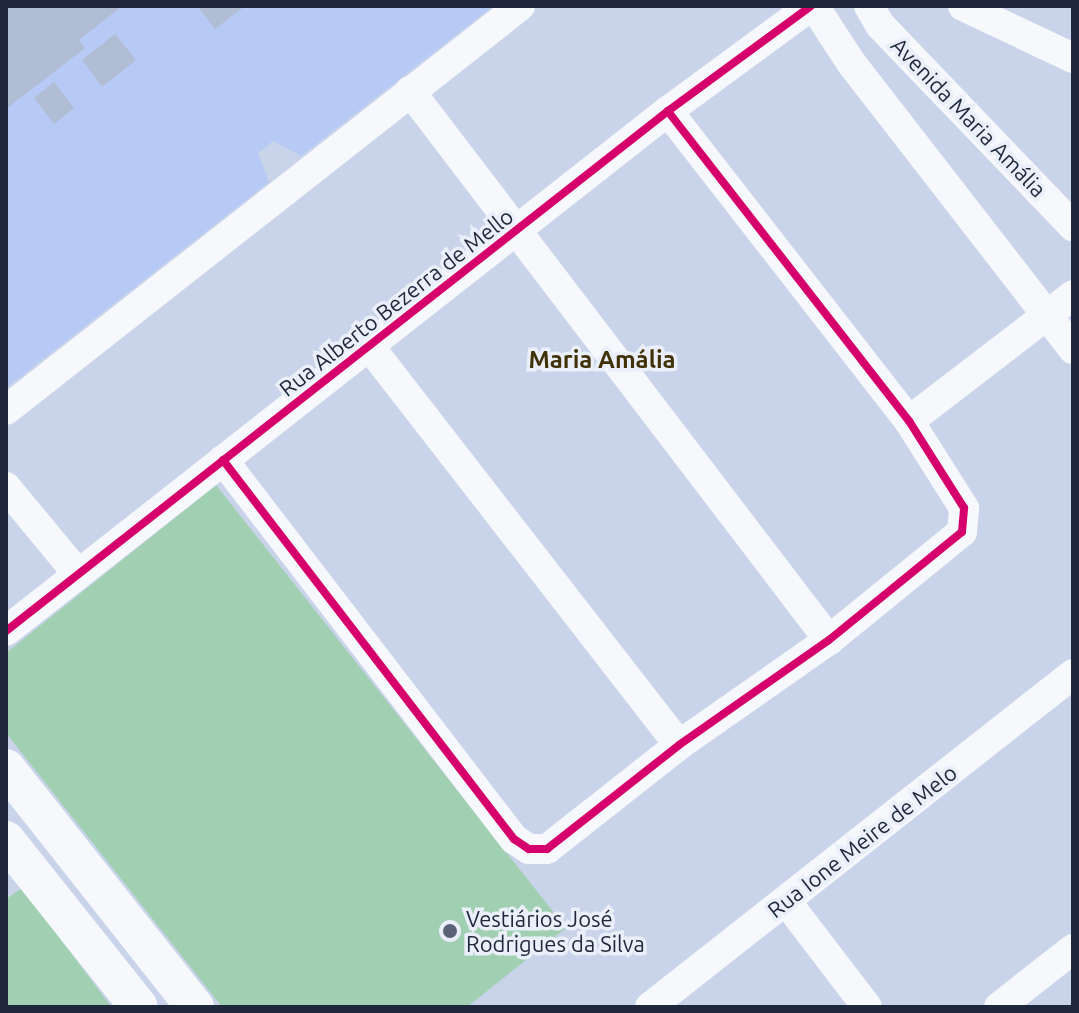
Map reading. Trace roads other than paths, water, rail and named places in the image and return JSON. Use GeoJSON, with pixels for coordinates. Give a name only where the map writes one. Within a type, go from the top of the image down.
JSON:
{"type":"FeatureCollection","features":[{"type":"Feature","properties":{"kind":"main road"},"geometry":{"type":"LineString","coordinates":[[6,768],[195,1007]]}},
{"type":"Feature","properties":{"kind":"main road"},"geometry":{"type":"LineString","coordinates":[[11,857],[137,1006]]}},
{"type":"Feature","properties":{"kind":"street"},"geometry":{"type":"LineString","coordinates":[[6,410],[520,6]]}},
{"type":"Feature","properties":{"kind":"street"},"geometry":{"type":"LineString","coordinates":[[821,6],[852,64],[1046,319],[1073,349]]}},
{"type":"Feature","properties":{"kind":"street","name":"Rua Alberto Bezerra de Mello"},"geometry":{"type":"LineString","coordinates":[[6,631],[668,111],[821,6]]}},
{"type":"Feature","properties":{"kind":"street","name":"Avenida Maria Amália"},"geometry":{"type":"LineString","coordinates":[[869,6],[880,25],[1073,226]]}},
{"type":"Feature","properties":{"kind":"street"},"geometry":{"type":"LineString","coordinates":[[963,6],[1073,58]]}},
{"type":"Feature","properties":{"kind":"street"},"geometry":{"type":"LineString","coordinates":[[410,91],[829,640]]}},
{"type":"Feature","properties":{"kind":"street"},"geometry":{"type":"LineString","coordinates":[[223,460],[522,845],[547,849],[679,745],[829,640],[962,532],[964,508],[909,421],[668,111]]}},
{"type":"Feature","properties":{"kind":"street"},"geometry":{"type":"LineString","coordinates":[[909,421],[1046,319],[1073,295]]}},
{"type":"Feature","properties":{"kind":"street"},"geometry":{"type":"LineString","coordinates":[[369,346],[679,745]]}},
{"type":"Feature","properties":{"kind":"street"},"geometry":{"type":"LineString","coordinates":[[6,487],[78,574]]}},
{"type":"Feature","properties":{"kind":"street","name":"Rua Ione Meire de Melo"},"geometry":{"type":"LineString","coordinates":[[650,1007],[1073,674]]}},
{"type":"Feature","properties":{"kind":"street"},"geometry":{"type":"LineString","coordinates":[[786,901],[867,1007]]}},
{"type":"Feature","properties":{"kind":"street"},"geometry":{"type":"LineString","coordinates":[[999,1007],[1073,949]]}},
{"type":"Feature","properties":{"kind":"place","name":"Vestiários José Rodrigues da Silva"},"geometry":{"type":"Point","coordinates":[450,931]}},
{"type":"Feature","properties":{"kind":"district","name":"Maria Amália"},"geometry":{"type":"Point","coordinates":[602,360]}}]}
